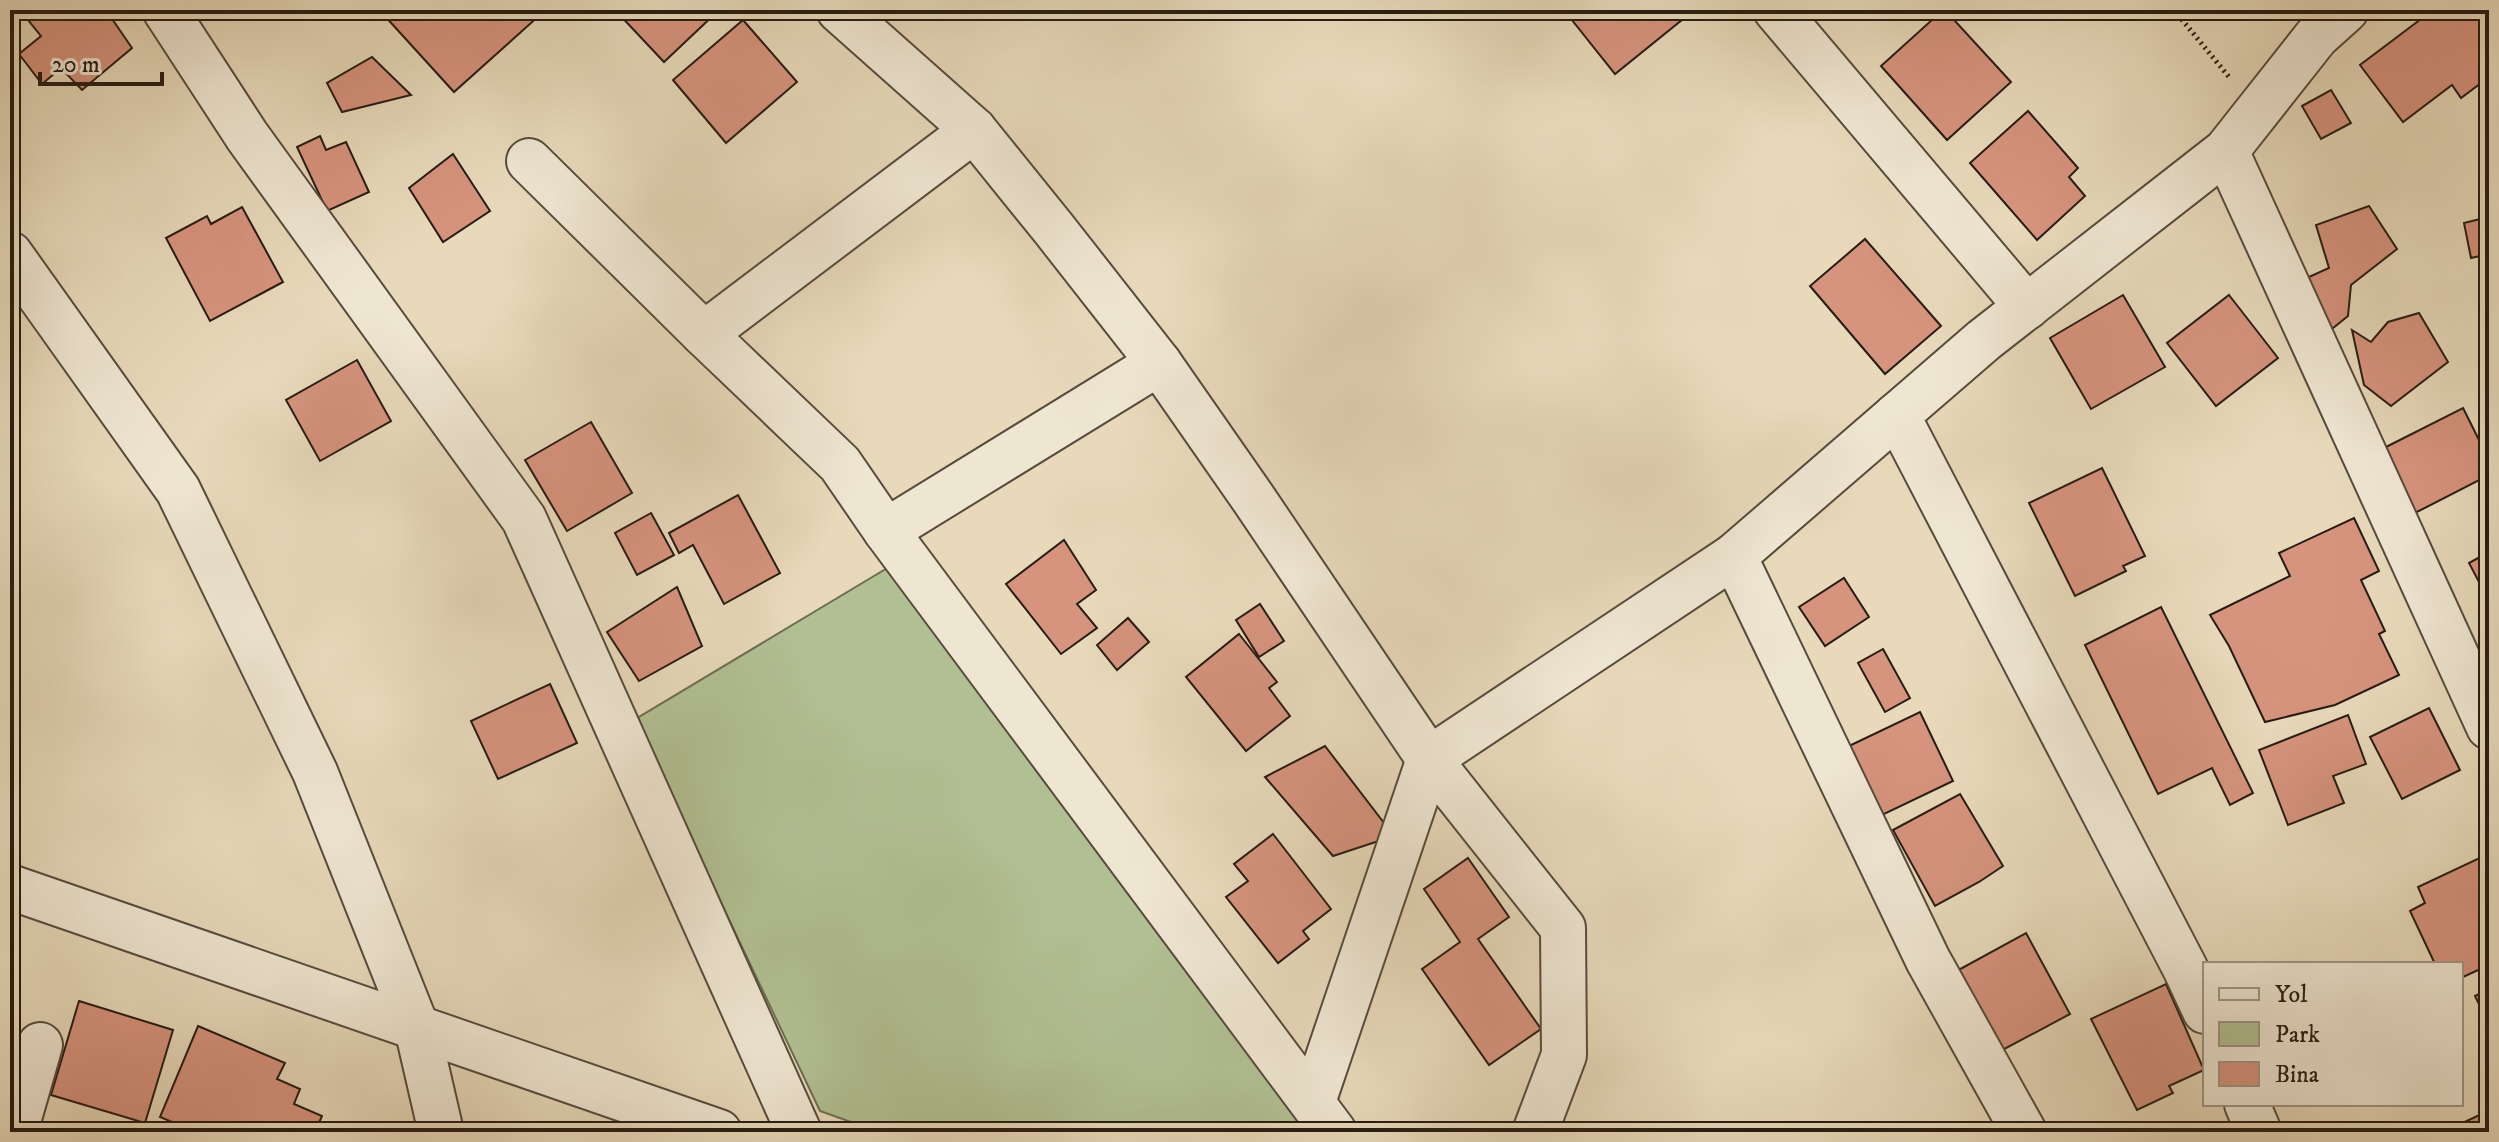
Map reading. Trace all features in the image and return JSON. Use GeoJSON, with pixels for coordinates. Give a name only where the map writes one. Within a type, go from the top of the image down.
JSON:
{"type":"FeatureCollection","features":[{"type":"Feature","properties":{"kind":"street"},"geometry":{"type":"LineString","coordinates":[[165,10],[247,136],[524,519],[799,1132]]}},
{"type":"Feature","properties":{"kind":"street"},"geometry":{"type":"LineString","coordinates":[[839,10],[974,130],[1159,363],[1429,759],[1563,928],[1564,1055],[1535,1132]]}},
{"type":"Feature","properties":{"kind":"street"},"geometry":{"type":"LineString","coordinates":[[1776,10],[2027,307]]}},
{"type":"Feature","properties":{"kind":"street"},"geometry":{"type":"LineString","coordinates":[[1324,1117],[1429,759],[1734,556],[1984,340],[2226,151],[2316,37],[2346,10]]}},
{"type":"Feature","properties":{"kind":"street"},"geometry":{"type":"LineString","coordinates":[[704,334],[974,130]]}},
{"type":"Feature","properties":{"kind":"street"},"geometry":{"type":"LineString","coordinates":[[2226,151],[2489,727]]}},
{"type":"Feature","properties":{"kind":"street"},"geometry":{"type":"LineString","coordinates":[[529,161],[840,464],[886,531],[1324,1117]]}},
{"type":"Feature","properties":{"kind":"street"},"geometry":{"type":"LineString","coordinates":[[10,254],[178,490],[315,772],[417,1028],[441,1132]]}},
{"type":"Feature","properties":{"kind":"street"},"geometry":{"type":"LineString","coordinates":[[886,531],[1159,363]]}},
{"type":"Feature","properties":{"kind":"street"},"geometry":{"type":"LineString","coordinates":[[1897,415],[2203,1007]]}},
{"type":"Feature","properties":{"kind":"street"},"geometry":{"type":"LineString","coordinates":[[1734,556],[1928,960],[2024,1132]]}},
{"type":"Feature","properties":{"kind":"street"},"geometry":{"type":"LineString","coordinates":[[10,887],[719,1132]]}},
{"type":"Feature","properties":{"kind":"street"},"geometry":{"type":"LineString","coordinates":[[15,1132],[40,1045]]}},
{"type":"Feature","properties":{"kind":"street"},"geometry":{"type":"LineString","coordinates":[[2248,1106],[2259,1132]]}},
{"type":"Feature","properties":{"kind":"path"},"geometry":{"type":"LineString","coordinates":[[2174,10],[2258,111]]}},
{"type":"Feature","properties":{"kind":"green space"},"geometry":{"type":"Polygon","coordinates":[[[899,561],[1318,1132],[879,1132],[820,1111],[634,720],[899,561]]]}},
{"type":"Feature","properties":{"kind":"building"},"geometry":{"type":"Polygon","coordinates":[[[20,10],[106,10],[132,48],[82,90],[61,68],[42,84],[19,54],[41,36],[20,10]]]}},
{"type":"Feature","properties":{"kind":"building"},"geometry":{"type":"Polygon","coordinates":[[[388,10],[537,10],[541,14],[454,92],[383,14],[388,10]]]}},
{"type":"Feature","properties":{"kind":"building"},"geometry":{"type":"Polygon","coordinates":[[[615,10],[719,10],[664,62],[615,10]]]}},
{"type":"Feature","properties":{"kind":"building"},"geometry":{"type":"Polygon","coordinates":[[[1564,10],[1684,10],[1688,15],[1615,74],[1564,10]]]}},
{"type":"Feature","properties":{"kind":"building"},"geometry":{"type":"Polygon","coordinates":[[[1943,10],[2011,82],[1947,140],[1881,66],[1943,10]]]}},
{"type":"Feature","properties":{"kind":"building"},"geometry":{"type":"Polygon","coordinates":[[[2433,10],[2489,10],[2489,77],[2461,98],[2452,85],[2403,122],[2360,65],[2433,10]]]}},
{"type":"Feature","properties":{"kind":"building"},"geometry":{"type":"Polygon","coordinates":[[[743,20],[797,82],[726,143],[673,80],[743,20]]]}},
{"type":"Feature","properties":{"kind":"building"},"geometry":{"type":"Polygon","coordinates":[[[372,57],[411,95],[342,112],[327,83],[372,57]]]}},
{"type":"Feature","properties":{"kind":"building"},"geometry":{"type":"Polygon","coordinates":[[[2331,90],[2351,123],[2321,139],[2302,106],[2331,90]]]}},
{"type":"Feature","properties":{"kind":"building"},"geometry":{"type":"Polygon","coordinates":[[[2028,111],[2078,168],[2069,177],[2085,196],[2037,240],[1970,163],[2028,111]]]}},
{"type":"Feature","properties":{"kind":"building"},"geometry":{"type":"Polygon","coordinates":[[[320,136],[326,150],[346,142],[369,192],[327,211],[297,147],[320,136]]]}},
{"type":"Feature","properties":{"kind":"building"},"geometry":{"type":"Polygon","coordinates":[[[453,154],[490,211],[443,242],[409,188],[453,154]]]}},
{"type":"Feature","properties":{"kind":"building"},"geometry":{"type":"Polygon","coordinates":[[[2369,206],[2397,249],[2351,285],[2348,316],[2327,333],[2300,281],[2329,268],[2316,225],[2369,206]]]}},
{"type":"Feature","properties":{"kind":"building"},"geometry":{"type":"Polygon","coordinates":[[[242,207],[283,282],[210,321],[166,238],[207,216],[211,224],[242,207]]]}},
{"type":"Feature","properties":{"kind":"building"},"geometry":{"type":"Polygon","coordinates":[[[2484,218],[2489,254],[2471,258],[2464,223],[2484,218]]]}},
{"type":"Feature","properties":{"kind":"building"},"geometry":{"type":"Polygon","coordinates":[[[1865,239],[1941,326],[1885,374],[1810,286],[1865,239]]]}},
{"type":"Feature","properties":{"kind":"building"},"geometry":{"type":"Polygon","coordinates":[[[2123,295],[2165,367],[2091,409],[2050,338],[2123,295]]]}},
{"type":"Feature","properties":{"kind":"building"},"geometry":{"type":"Polygon","coordinates":[[[2229,295],[2278,358],[2216,406],[2167,343],[2229,295]]]}},
{"type":"Feature","properties":{"kind":"building"},"geometry":{"type":"Polygon","coordinates":[[[2419,313],[2448,362],[2391,406],[2364,385],[2352,330],[2371,342],[2388,322],[2419,313]]]}},
{"type":"Feature","properties":{"kind":"building"},"geometry":{"type":"Polygon","coordinates":[[[357,360],[391,421],[320,461],[286,400],[357,360]]]}},
{"type":"Feature","properties":{"kind":"building"},"geometry":{"type":"Polygon","coordinates":[[[2463,408],[2489,460],[2489,490],[2483,478],[2415,513],[2382,449],[2463,408]]]}},
{"type":"Feature","properties":{"kind":"building"},"geometry":{"type":"Polygon","coordinates":[[[591,422],[632,493],[567,531],[525,460],[591,422]]]}},
{"type":"Feature","properties":{"kind":"building"},"geometry":{"type":"Polygon","coordinates":[[[2102,468],[2145,556],[2123,566],[2126,571],[2075,596],[2029,503],[2102,468]]]}},
{"type":"Feature","properties":{"kind":"building"},"geometry":{"type":"Polygon","coordinates":[[[738,495],[780,573],[724,604],[693,545],[679,553],[669,533],[738,495]]]}},
{"type":"Feature","properties":{"kind":"building"},"geometry":{"type":"Polygon","coordinates":[[[651,513],[674,555],[637,575],[615,533],[651,513]]]}},
{"type":"Feature","properties":{"kind":"building"},"geometry":{"type":"Polygon","coordinates":[[[2354,518],[2379,571],[2361,580],[2385,631],[2379,634],[2399,675],[2335,705],[2265,722],[2229,646],[2210,615],[2290,576],[2279,553],[2354,518]]]}},
{"type":"Feature","properties":{"kind":"building"},"geometry":{"type":"Polygon","coordinates":[[[1064,540],[1096,590],[1077,604],[1097,628],[1061,654],[1006,584],[1064,540]]]}},
{"type":"Feature","properties":{"kind":"building"},"geometry":{"type":"Polygon","coordinates":[[[2489,552],[2489,601],[2469,563],[2489,552]]]}},
{"type":"Feature","properties":{"kind":"building"},"geometry":{"type":"Polygon","coordinates":[[[1844,578],[1869,617],[1825,646],[1799,607],[1844,578]]]}},
{"type":"Feature","properties":{"kind":"building"},"geometry":{"type":"Polygon","coordinates":[[[677,587],[702,646],[639,681],[607,632],[677,587]]]}},
{"type":"Feature","properties":{"kind":"building"},"geometry":{"type":"Polygon","coordinates":[[[1260,604],[1284,641],[1259,657],[1236,620],[1260,604]]]}},
{"type":"Feature","properties":{"kind":"building"},"geometry":{"type":"Polygon","coordinates":[[[2161,607],[2253,793],[2230,805],[2212,768],[2158,794],[2085,645],[2161,607]]]}},
{"type":"Feature","properties":{"kind":"building"},"geometry":{"type":"Polygon","coordinates":[[[1128,618],[1149,642],[1117,670],[1097,645],[1128,618]]]}},
{"type":"Feature","properties":{"kind":"building"},"geometry":{"type":"Polygon","coordinates":[[[1239,634],[1277,682],[1269,688],[1290,716],[1246,751],[1186,677],[1239,634]]]}},
{"type":"Feature","properties":{"kind":"building"},"geometry":{"type":"Polygon","coordinates":[[[1883,649],[1910,698],[1885,712],[1858,663],[1883,649]]]}},
{"type":"Feature","properties":{"kind":"building"},"geometry":{"type":"Polygon","coordinates":[[[550,684],[577,743],[498,779],[471,721],[550,684]]]}},
{"type":"Feature","properties":{"kind":"building"},"geometry":{"type":"Polygon","coordinates":[[[2429,708],[2460,770],[2402,799],[2370,737],[2429,708]]]}},
{"type":"Feature","properties":{"kind":"building"},"geometry":{"type":"Polygon","coordinates":[[[1920,712],[1953,781],[1882,815],[1849,746],[1920,712]]]}},
{"type":"Feature","properties":{"kind":"building"},"geometry":{"type":"Polygon","coordinates":[[[2348,715],[2366,764],[2333,776],[2344,803],[2288,825],[2259,750],[2348,715]]]}},
{"type":"Feature","properties":{"kind":"building"},"geometry":{"type":"Polygon","coordinates":[[[1325,746],[1394,836],[1333,856],[1265,777],[1325,746]]]}},
{"type":"Feature","properties":{"kind":"building"},"geometry":{"type":"Polygon","coordinates":[[[1960,794],[2003,866],[1935,906],[1893,830],[1960,794]]]}},
{"type":"Feature","properties":{"kind":"building"},"geometry":{"type":"Polygon","coordinates":[[[1273,834],[1331,909],[1303,931],[1309,939],[1278,963],[1226,897],[1248,881],[1234,864],[1273,834]]]}},
{"type":"Feature","properties":{"kind":"building"},"geometry":{"type":"Polygon","coordinates":[[[2488,854],[2489,965],[2463,977],[2463,962],[2434,962],[2410,911],[2425,903],[2418,887],[2488,854]]]}},
{"type":"Feature","properties":{"kind":"building"},"geometry":{"type":"Polygon","coordinates":[[[1468,858],[1509,917],[1478,939],[1541,1029],[1489,1065],[1422,969],[1460,942],[1424,889],[1468,858]]]}},
{"type":"Feature","properties":{"kind":"building"},"geometry":{"type":"Polygon","coordinates":[[[2026,933],[2070,1014],[1997,1053],[1953,973],[2026,933]]]}},
{"type":"Feature","properties":{"kind":"building"},"geometry":{"type":"Polygon","coordinates":[[[2166,984],[2203,1070],[2169,1086],[2173,1093],[2137,1110],[2091,1019],[2166,984]]]}},
{"type":"Feature","properties":{"kind":"building"},"geometry":{"type":"Polygon","coordinates":[[[2489,989],[2489,1025],[2475,996],[2489,989]]]}},
{"type":"Feature","properties":{"kind":"building"},"geometry":{"type":"Polygon","coordinates":[[[79,1001],[173,1030],[145,1123],[51,1095],[79,1001]]]}},
{"type":"Feature","properties":{"kind":"building"},"geometry":{"type":"Polygon","coordinates":[[[198,1026],[285,1063],[277,1079],[300,1089],[294,1104],[322,1116],[315,1132],[196,1132],[160,1117],[198,1026]]]}},
{"type":"Feature","properties":{"kind":"building"},"geometry":{"type":"Polygon","coordinates":[[[2488,1111],[2489,1132],[2443,1132],[2488,1111]]]}}]}
